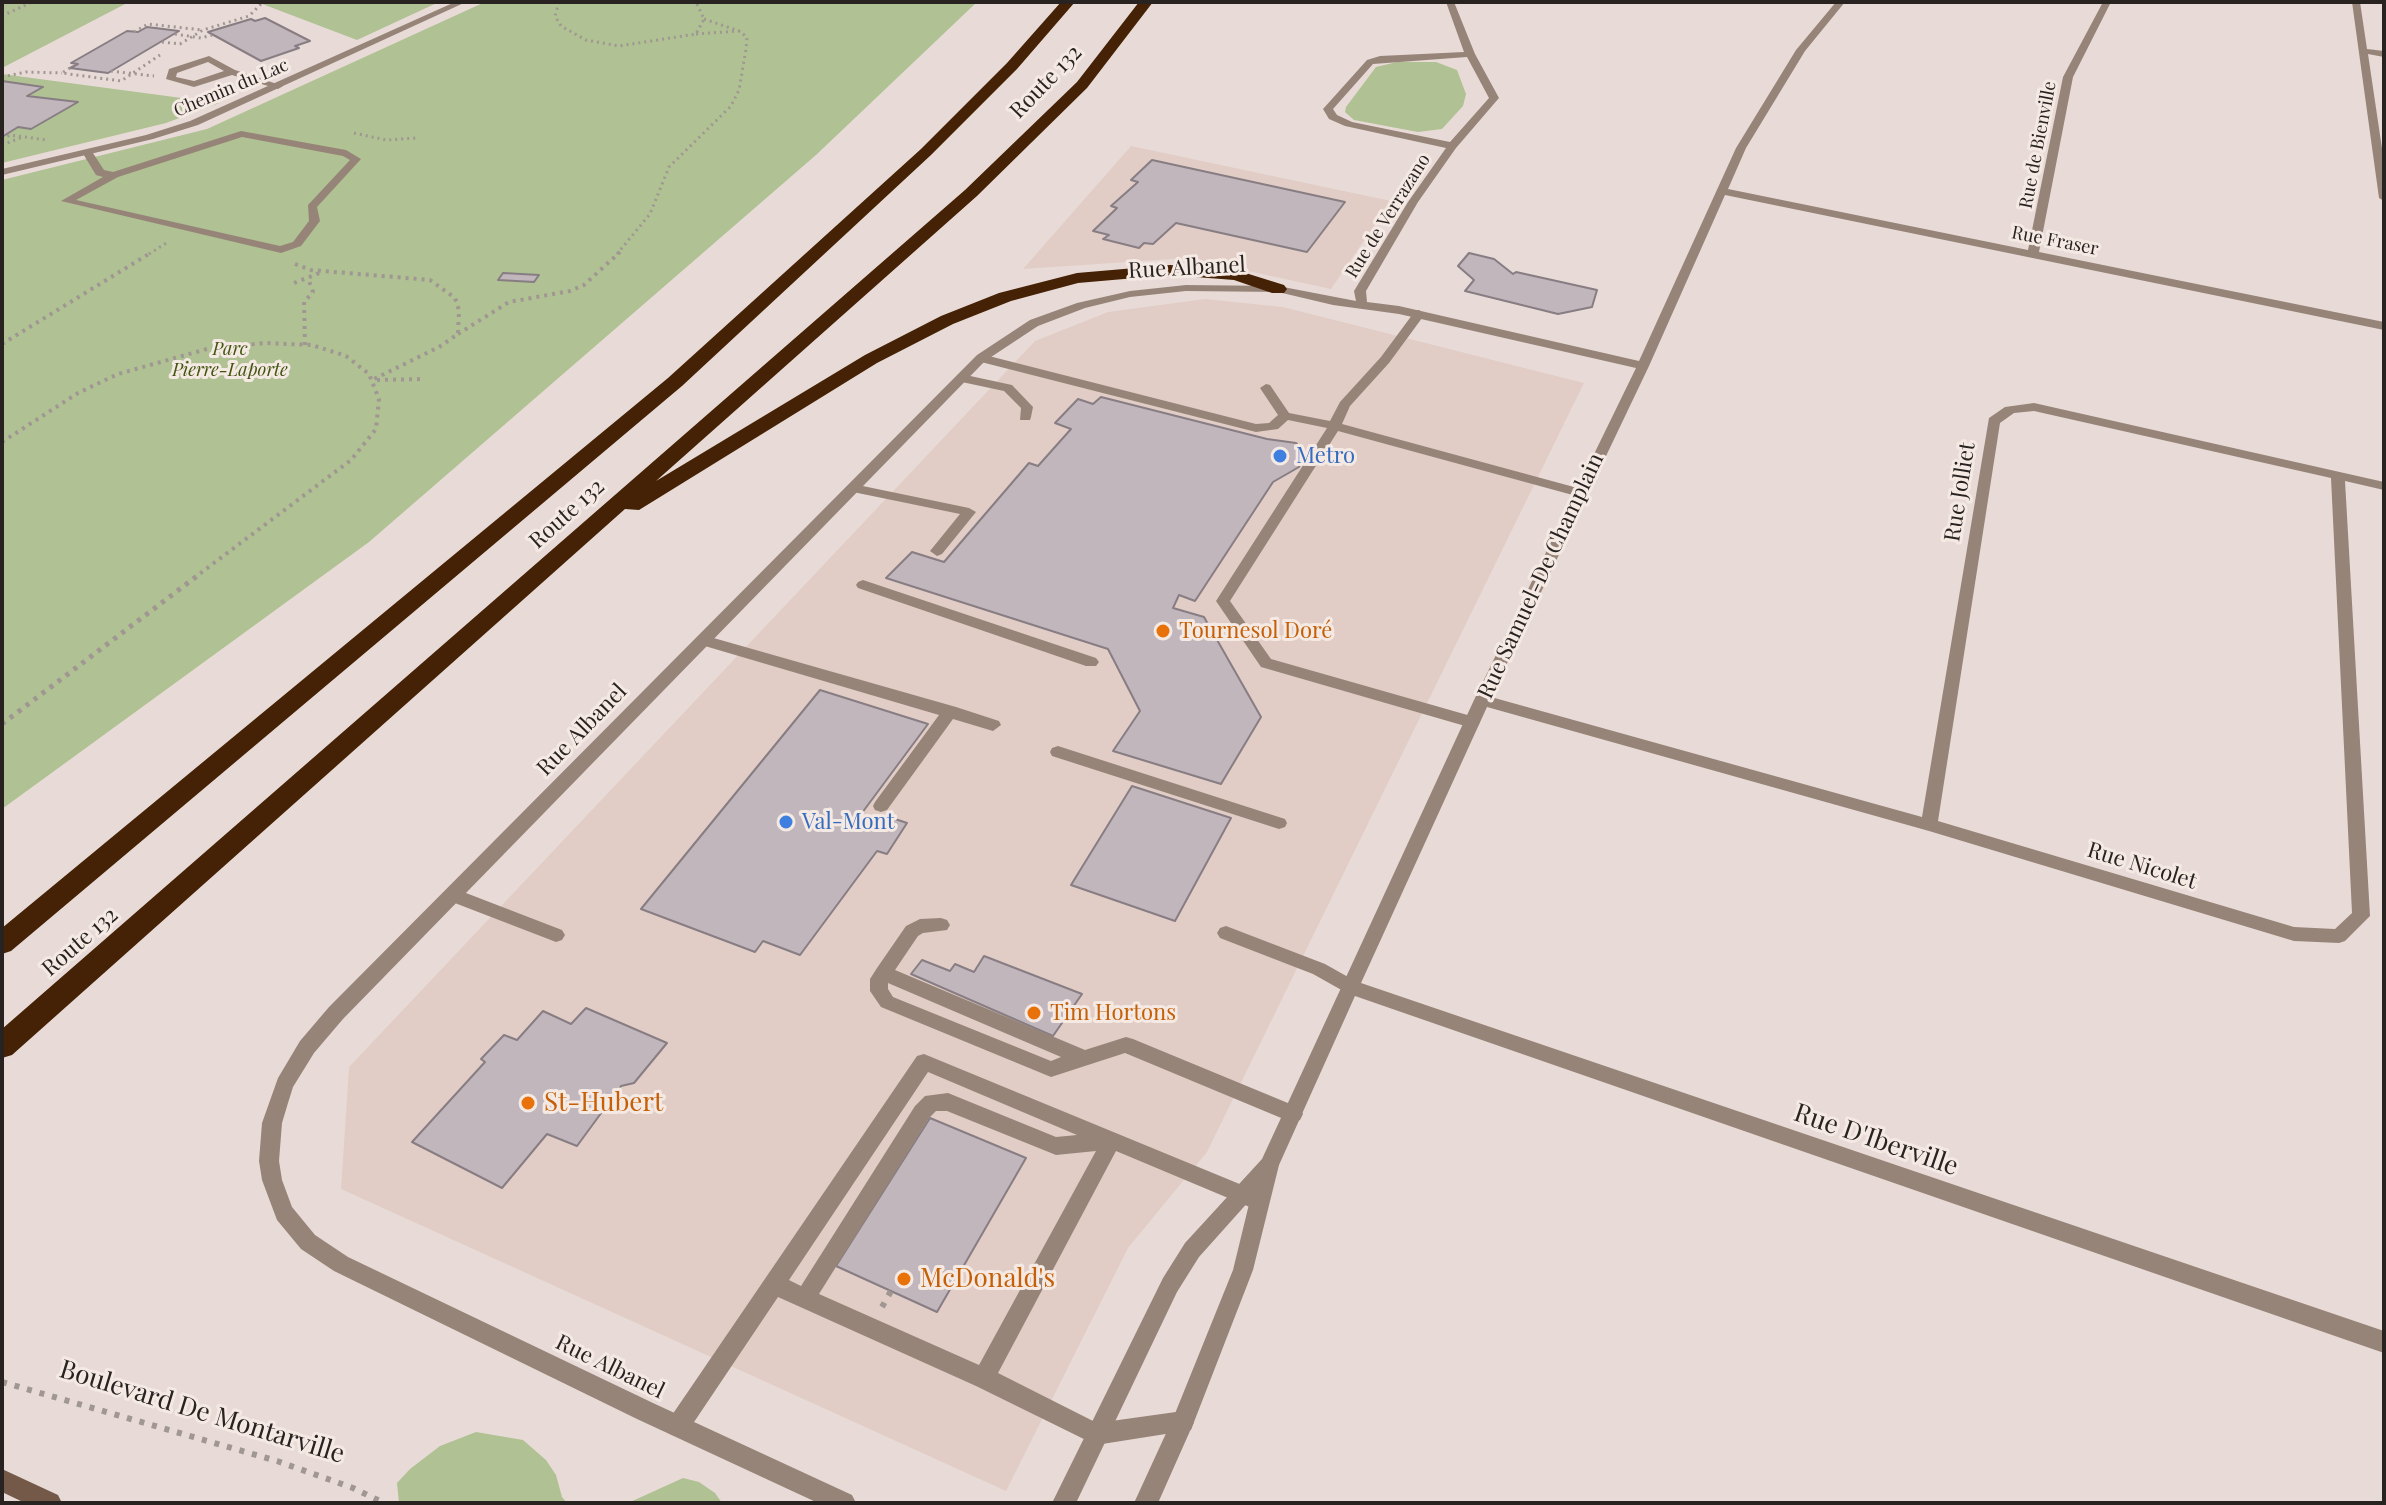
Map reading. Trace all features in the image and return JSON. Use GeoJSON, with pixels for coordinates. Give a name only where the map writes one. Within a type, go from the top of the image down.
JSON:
{"type":"FeatureCollection","features":[{"type":"Feature","properties":{"kind":"highway","name":"Route 132"},"geometry":{"type":"LineString","coordinates":[[2,943],[675,382],[926,152],[1012,66],[1068,2]]}},
{"type":"Feature","properties":{"kind":"highway","name":"Route 132"},"geometry":{"type":"LineString","coordinates":[[2,1046],[979,185],[1082,85],[1146,2]]}},
{"type":"Feature","properties":{"kind":"highway"},"geometry":{"type":"LineString","coordinates":[[582,536],[871,359],[947,320],[1005,297],[1062,281],[1160,270],[1236,275],[1278,289]]}},
{"type":"Feature","properties":{"kind":"street","name":"Chemin du Lac"},"geometry":{"type":"LineString","coordinates":[[2,172],[194,123],[462,2]]}},
{"type":"Feature","properties":{"kind":"street","name":"Rue de Verrazano"},"geometry":{"type":"LineString","coordinates":[[1362,305],[1360,291],[1413,202],[1452,146],[1494,98],[1470,54],[1450,2]]}},
{"type":"Feature","properties":{"kind":"street","name":"Rue Samuel-De Champlain"},"geometry":{"type":"LineString","coordinates":[[1146,1503],[1183,1422],[1243,1270],[1252,1199],[1482,700],[1643,366],[1741,148],[1801,50],[1841,2]]}},
{"type":"Feature","properties":{"kind":"street","name":"Rue de Bienville"},"geometry":{"type":"LineString","coordinates":[[2033,255],[2068,77],[2107,2]]}},
{"type":"Feature","properties":{"kind":"street"},"geometry":{"type":"LineString","coordinates":[[2356,2],[2384,198]]}},
{"type":"Feature","properties":{"kind":"street"},"geometry":{"type":"LineString","coordinates":[[2364,51],[2384,54]]}},
{"type":"Feature","properties":{"kind":"street","name":"Rue de Verrazano"},"geometry":{"type":"LineString","coordinates":[[1452,146],[1349,124],[1333,117],[1328,109],[1370,62],[1470,54]]}},
{"type":"Feature","properties":{"kind":"street"},"geometry":{"type":"LineString","coordinates":[[232,72],[194,84],[171,78],[172,71],[209,59],[232,72],[278,86]]}},
{"type":"Feature","properties":{"kind":"street"},"geometry":{"type":"LineString","coordinates":[[241,134],[316,147],[346,153],[356,159],[312,207],[315,221],[290,249],[281,250],[66,201],[114,175],[241,134]]}},
{"type":"Feature","properties":{"kind":"street"},"geometry":{"type":"LineString","coordinates":[[87,152],[100,173],[114,175]]}},
{"type":"Feature","properties":{"kind":"street","name":"Rue Fraser"},"geometry":{"type":"LineString","coordinates":[[1720,191],[2384,326]]}},
{"type":"Feature","properties":{"kind":"street","name":"Rue Albanel"},"geometry":{"type":"LineString","coordinates":[[844,1503],[322,1254],[294,1229],[277,1197],[272,1180],[270,1142],[278,1103],[295,1065],[336,1013],[961,378],[981,358],[1034,323],[1102,299],[1186,288],[1278,289],[1419,314],[1643,366]]}},
{"type":"Feature","properties":{"kind":"street"},"geometry":{"type":"LineString","coordinates":[[1419,314],[1385,360],[1353,392],[1223,601],[1266,663],[1472,722]]}},
{"type":"Feature","properties":{"kind":"street"},"geometry":{"type":"LineString","coordinates":[[981,358],[1256,428],[1273,426],[1285,416]]}},
{"type":"Feature","properties":{"kind":"street"},"geometry":{"type":"LineString","coordinates":[[961,378],[1008,388],[1027,407],[1025,417]]}},
{"type":"Feature","properties":{"kind":"street"},"geometry":{"type":"LineString","coordinates":[[1266,388],[1285,416],[1334,426],[1580,493]]}},
{"type":"Feature","properties":{"kind":"street","name":"Rue Jolliet"},"geometry":{"type":"LineString","coordinates":[[1929,825],[1994,421],[2010,410],[2034,407],[2384,486]]}},
{"type":"Feature","properties":{"kind":"street","name":"Rue Nicolet"},"geometry":{"type":"LineString","coordinates":[[1482,700],[1929,825],[2294,934],[2339,936],[2361,916],[2338,476]]}},
{"type":"Feature","properties":{"kind":"street"},"geometry":{"type":"LineString","coordinates":[[853,488],[969,512],[937,551]]}},
{"type":"Feature","properties":{"kind":"street"},"geometry":{"type":"LineString","coordinates":[[863,585],[1091,662]]}},
{"type":"Feature","properties":{"kind":"street"},"geometry":{"type":"LineString","coordinates":[[703,640],[993,725]]}},
{"type":"Feature","properties":{"kind":"street"},"geometry":{"type":"LineString","coordinates":[[881,806],[950,711]]}},
{"type":"Feature","properties":{"kind":"street"},"geometry":{"type":"LineString","coordinates":[[1058,752],[1279,823]]}},
{"type":"Feature","properties":{"kind":"street"},"geometry":{"type":"LineString","coordinates":[[453,895],[556,935]]}},
{"type":"Feature","properties":{"kind":"street"},"geometry":{"type":"LineString","coordinates":[[941,925],[920,926],[912,931],[883,973],[1083,1058],[1126,1045],[1293,1114]]}},
{"type":"Feature","properties":{"kind":"street","name":"Rue D'Iberville"},"geometry":{"type":"LineString","coordinates":[[1226,933],[1319,969],[1351,987],[2384,1342]]}},
{"type":"Feature","properties":{"kind":"street"},"geometry":{"type":"LineString","coordinates":[[678,1426],[924,1062],[1252,1199]]}},
{"type":"Feature","properties":{"kind":"street"},"geometry":{"type":"LineString","coordinates":[[805,1298],[922,1112],[932,1102],[948,1102],[1056,1146],[1112,1140]]}},
{"type":"Feature","properties":{"kind":"street"},"geometry":{"type":"LineString","coordinates":[[984,1378],[1112,1140]]}},
{"type":"Feature","properties":{"kind":"street","name":"Rue Samuel-De Champlain"},"geometry":{"type":"LineString","coordinates":[[1064,1503],[1177,1273],[1192,1250],[1252,1199]]}},
{"type":"Feature","properties":{"kind":"street"},"geometry":{"type":"LineString","coordinates":[[775,1285],[984,1378],[1096,1434],[1183,1422]]}},
{"type":"Feature","properties":{"kind":"street"},"geometry":{"type":"LineString","coordinates":[[2,1480],[50,1503]]}},
{"type":"Feature","properties":{"kind":"path"},"geometry":{"type":"LineString","coordinates":[[2,16],[32,2]]}},
{"type":"Feature","properties":{"kind":"path"},"geometry":{"type":"LineString","coordinates":[[62,73],[121,81],[177,43],[203,30],[249,16],[263,2]]}},
{"type":"Feature","properties":{"kind":"path"},"geometry":{"type":"LineString","coordinates":[[559,2],[555,16],[561,26],[586,40],[602,44],[634,45],[696,34],[739,31]]}},
{"type":"Feature","properties":{"kind":"path"},"geometry":{"type":"LineString","coordinates":[[372,380],[439,347],[509,302],[570,291],[584,285],[629,243],[650,214],[669,167],[731,106],[739,90],[747,37],[739,31],[704,19],[696,2]]}},
{"type":"Feature","properties":{"kind":"path"},"geometry":{"type":"LineString","coordinates":[[696,34],[704,19]]}},
{"type":"Feature","properties":{"kind":"path"},"geometry":{"type":"LineString","coordinates":[[134,32],[148,24],[203,30]]}},
{"type":"Feature","properties":{"kind":"path"},"geometry":{"type":"LineString","coordinates":[[175,34],[201,38],[212,35]]}},
{"type":"Feature","properties":{"kind":"path"},"geometry":{"type":"LineString","coordinates":[[162,42],[177,43]]}},
{"type":"Feature","properties":{"kind":"path"},"geometry":{"type":"LineString","coordinates":[[2,77],[26,72],[57,75],[70,68]]}},
{"type":"Feature","properties":{"kind":"path"},"geometry":{"type":"LineString","coordinates":[[111,71],[171,78]]}},
{"type":"Feature","properties":{"kind":"path"},"geometry":{"type":"LineString","coordinates":[[316,147],[345,131],[386,140],[416,138]]}},
{"type":"Feature","properties":{"kind":"path"},"geometry":{"type":"LineString","coordinates":[[2,142],[8,134],[55,141]]}},
{"type":"Feature","properties":{"kind":"path"},"geometry":{"type":"LineString","coordinates":[[2,142],[24,137]]}},
{"type":"Feature","properties":{"kind":"path"},"geometry":{"type":"LineString","coordinates":[[2,344],[168,242],[180,227]]}},
{"type":"Feature","properties":{"kind":"path"},"geometry":{"type":"LineString","coordinates":[[290,249],[290,261],[299,267],[430,280],[455,298],[459,310],[458,334]]}},
{"type":"Feature","properties":{"kind":"path"},"geometry":{"type":"LineString","coordinates":[[294,283],[324,271]]}},
{"type":"Feature","properties":{"kind":"path"},"geometry":{"type":"LineString","coordinates":[[305,345],[304,302],[313,292],[308,278]]}},
{"type":"Feature","properties":{"kind":"path"},"geometry":{"type":"LineString","coordinates":[[2,442],[78,393],[151,362],[221,348],[265,343],[305,345],[346,356],[369,374],[379,399],[376,429],[351,460],[2,724]]}},
{"type":"Feature","properties":{"kind":"path"},"geometry":{"type":"LineString","coordinates":[[372,380],[424,379]]}},
{"type":"Feature","properties":{"kind":"path","name":"Boulevard De Montarville"},"geometry":{"type":"LineString","coordinates":[[2,1382],[277,1461],[353,1488],[384,1503]]}},
{"type":"Feature","properties":{"kind":"shaded area"},"geometry":{"type":"Polygon","coordinates":[[[1131,146],[1391,201],[1331,289],[1188,258],[1023,269],[1131,146]]]}},
{"type":"Feature","properties":{"kind":"shaded area"},"geometry":{"type":"Polygon","coordinates":[[[1205,299],[1283,307],[1584,383],[1207,1152],[1128,1248],[1006,1491],[341,1189],[349,1067],[1035,341],[1108,312],[1205,299]]]}},
{"type":"Feature","properties":{"kind":"green space"},"geometry":{"type":"Polygon","coordinates":[[[2,2],[129,2],[2,68],[2,2]]]}},
{"type":"Feature","properties":{"kind":"green space"},"geometry":{"type":"Polygon","coordinates":[[[257,2],[439,2],[357,40],[257,2]]]}},
{"type":"Feature","properties":{"kind":"green space","name":"Parc Pierre-Laporte"},"geometry":{"type":"Polygon","coordinates":[[[485,2],[977,2],[816,155],[369,542],[2,809],[2,180],[207,129],[485,2]]]}},
{"type":"Feature","properties":{"kind":"green space"},"geometry":{"type":"Polygon","coordinates":[[[1397,62],[1436,62],[1457,70],[1466,94],[1463,106],[1442,129],[1418,132],[1354,120],[1345,112],[1376,67],[1397,62]]]}},
{"type":"Feature","properties":{"kind":"green space"},"geometry":{"type":"Polygon","coordinates":[[[2,74],[219,103],[166,123],[2,163],[2,74]]]}},
{"type":"Feature","properties":{"kind":"green space"},"geometry":{"type":"Polygon","coordinates":[[[476,1432],[523,1440],[546,1460],[556,1475],[562,1497],[567,1503],[399,1503],[397,1483],[410,1469],[440,1446],[476,1432]]]}},
{"type":"Feature","properties":{"kind":"green space"},"geometry":{"type":"Polygon","coordinates":[[[683,1478],[699,1482],[715,1493],[722,1503],[628,1503],[683,1478]]]}},
{"type":"Feature","properties":{"kind":"building"},"geometry":{"type":"Polygon","coordinates":[[[265,18],[310,41],[261,61],[208,32],[251,19],[265,18]]]}},
{"type":"Feature","properties":{"kind":"building"},"geometry":{"type":"Polygon","coordinates":[[[147,27],[179,31],[108,73],[70,68],[78,64],[71,63],[127,31],[138,32],[147,27]]]}},
{"type":"Feature","properties":{"kind":"building"},"geometry":{"type":"Polygon","coordinates":[[[2,81],[43,87],[27,96],[78,102],[31,129],[18,127],[2,137],[2,81]]]}},
{"type":"Feature","properties":{"kind":"building"},"geometry":{"type":"Polygon","coordinates":[[[1152,160],[1345,202],[1307,252],[1176,223],[1153,244],[1144,243],[1139,248],[1103,239],[1109,235],[1093,231],[1117,208],[1111,206],[1138,182],[1131,180],[1152,160]]]}},
{"type":"Feature","properties":{"kind":"building"},"geometry":{"type":"Polygon","coordinates":[[[1469,253],[1494,259],[1513,274],[1516,272],[1597,290],[1592,307],[1558,314],[1465,291],[1474,280],[1458,266],[1469,253]]]}},
{"type":"Feature","properties":{"kind":"building"},"geometry":{"type":"Polygon","coordinates":[[[503,273],[539,275],[534,282],[498,280],[503,273]]]}},
{"type":"Feature","properties":{"kind":"building"},"geometry":{"type":"Polygon","coordinates":[[[1101,397],[1267,439],[1296,443],[1306,455],[1299,467],[1273,482],[1195,601],[1179,595],[1173,608],[1204,617],[1261,717],[1221,784],[1113,751],[1140,711],[1108,649],[886,578],[912,552],[944,562],[1029,463],[1038,466],[1071,429],[1055,423],[1078,399],[1093,404],[1101,397]]]}},
{"type":"Feature","properties":{"kind":"building","name":"Val-Mont"},"geometry":{"type":"Polygon","coordinates":[[[820,690],[928,724],[856,821],[881,829],[889,817],[907,823],[887,854],[877,851],[800,955],[763,941],[755,952],[641,909],[820,690]]]}},
{"type":"Feature","properties":{"kind":"building"},"geometry":{"type":"Polygon","coordinates":[[[1132,786],[1231,818],[1175,921],[1071,885],[1132,786]]]}},
{"type":"Feature","properties":{"kind":"building","name":"Tim Hortons"},"geometry":{"type":"Polygon","coordinates":[[[984,956],[1082,994],[1053,1036],[911,974],[922,960],[950,971],[955,964],[974,972],[984,956]]]}},
{"type":"Feature","properties":{"kind":"building","name":"St-Hubert"},"geometry":{"type":"Polygon","coordinates":[[[586,1008],[667,1043],[634,1083],[621,1086],[577,1146],[547,1134],[502,1188],[412,1142],[485,1062],[481,1059],[504,1035],[517,1040],[543,1011],[571,1024],[586,1008]]]}},
{"type":"Feature","properties":{"kind":"building"},"geometry":{"type":"Polygon","coordinates":[[[930,1118],[1026,1158],[937,1312],[836,1266],[930,1118]]]}},
{"type":"Feature","properties":{"kind":"place","name":"Metro"},"geometry":{"type":"Point","coordinates":[1280,456]}},
{"type":"Feature","properties":{"kind":"place","name":"Tournesol Doré"},"geometry":{"type":"Point","coordinates":[1163,631]}},
{"type":"Feature","properties":{"kind":"place","name":"Val-Mont"},"geometry":{"type":"Point","coordinates":[786,822]}},
{"type":"Feature","properties":{"kind":"place","name":"Tim Hortons"},"geometry":{"type":"Point","coordinates":[1034,1013]}},
{"type":"Feature","properties":{"kind":"place","name":"St-Hubert"},"geometry":{"type":"Point","coordinates":[528,1103]}},
{"type":"Feature","properties":{"kind":"place","name":"McDonald's"},"geometry":{"type":"Point","coordinates":[904,1279]}}]}
